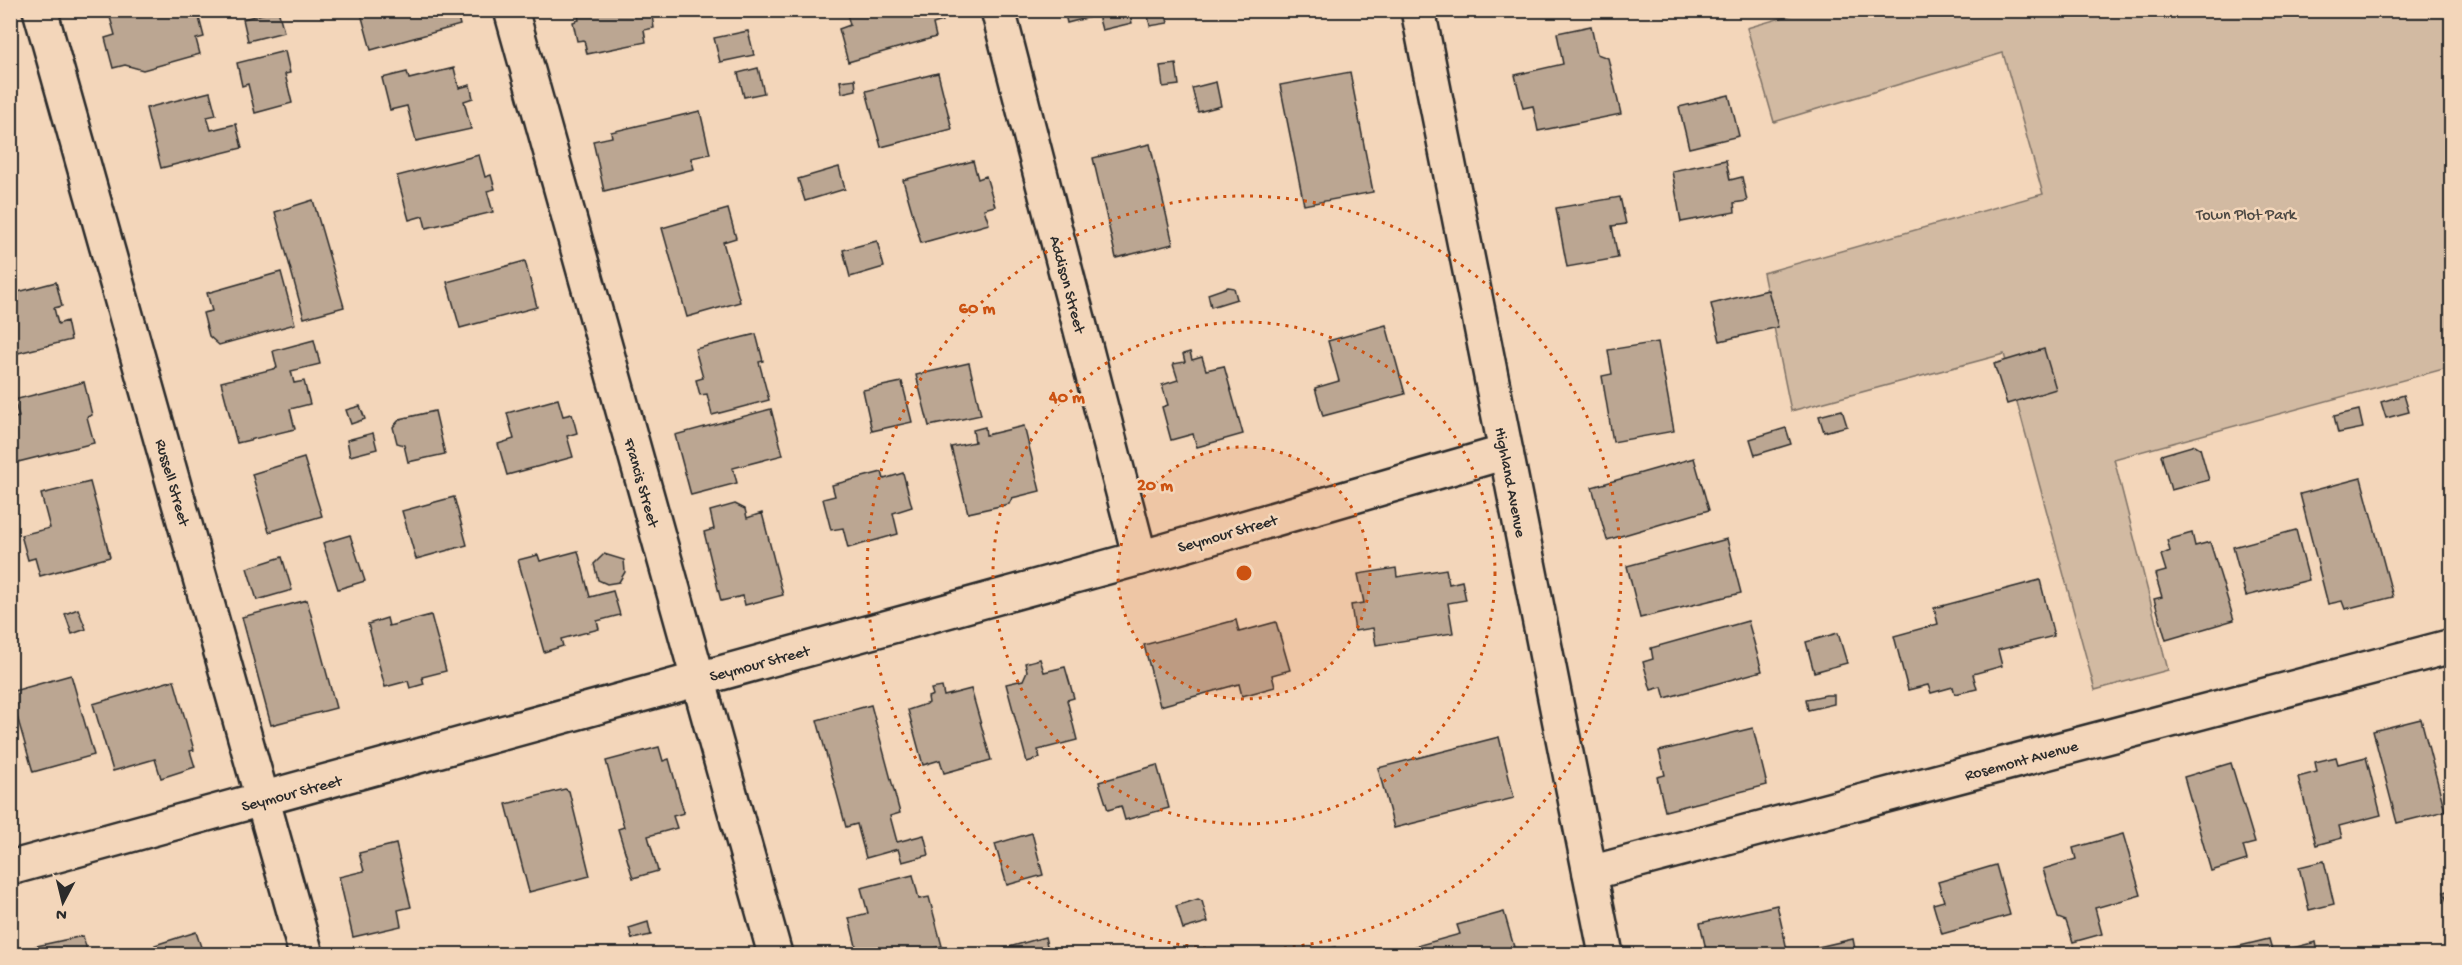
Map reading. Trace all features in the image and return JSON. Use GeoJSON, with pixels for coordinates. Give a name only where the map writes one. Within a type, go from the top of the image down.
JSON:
{"type":"FeatureCollection","features":[{"type":"Feature","properties":{"kind":"street","name":"Russell Street"},"geometry":{"type":"LineString","coordinates":[[40,10],[306,954]]}},
{"type":"Feature","properties":{"kind":"street","name":"Francis Street"},"geometry":{"type":"LineString","coordinates":[[511,10],[775,954]]}},
{"type":"Feature","properties":{"kind":"street","name":"Addison Street"},"geometry":{"type":"LineString","coordinates":[[998,10],[1140,558]]}},
{"type":"Feature","properties":{"kind":"street","name":"Highland Avenue"},"geometry":{"type":"LineString","coordinates":[[1418,10],[1606,954]]}},
{"type":"Feature","properties":{"kind":"street","name":"Seymour Street"},"geometry":{"type":"LineString","coordinates":[[10,868],[1140,558],[1506,452]]}},
{"type":"Feature","properties":{"kind":"street","name":"Rosemont Avenue"},"geometry":{"type":"LineString","coordinates":[[1590,873],[2451,646]]}},
{"type":"Feature","properties":{"kind":"green space","name":"Town Plot Park"},"geometry":{"type":"Polygon","coordinates":[[[1808,10],[2451,11],[2451,367],[2114,459],[2168,670],[2095,690],[2004,354],[1791,411],[1763,273],[2043,194],[2003,53],[1774,122],[1747,28],[1808,10]]]}},
{"type":"Feature","properties":{"kind":"building"},"geometry":{"type":"Polygon","coordinates":[[[108,10],[197,10],[204,37],[196,39],[200,54],[143,70],[125,65],[113,68],[105,38],[115,35],[108,10]]]}},
{"type":"Feature","properties":{"kind":"building"},"geometry":{"type":"Polygon","coordinates":[[[278,10],[284,32],[248,41],[243,19],[278,10]]]}},
{"type":"Feature","properties":{"kind":"building"},"geometry":{"type":"Polygon","coordinates":[[[360,10],[456,10],[460,25],[371,50],[360,10]]]}},
{"type":"Feature","properties":{"kind":"building"},"geometry":{"type":"Polygon","coordinates":[[[577,10],[651,10],[654,28],[644,30],[646,42],[587,54],[584,40],[577,41],[573,22],[579,20],[577,10]]]}},
{"type":"Feature","properties":{"kind":"building"},"geometry":{"type":"Polygon","coordinates":[[[846,10],[940,10],[943,21],[933,24],[936,37],[848,62],[839,29],[850,25],[846,10]]]}},
{"type":"Feature","properties":{"kind":"building"},"geometry":{"type":"Polygon","coordinates":[[[1064,10],[1129,10],[1132,23],[1102,30],[1098,15],[1067,23],[1064,10]]]}},
{"type":"Feature","properties":{"kind":"building"},"geometry":{"type":"Polygon","coordinates":[[[1147,10],[1165,10],[1168,23],[1150,26],[1147,10]]]}},
{"type":"Feature","properties":{"kind":"building"},"geometry":{"type":"Polygon","coordinates":[[[1591,26],[1597,54],[1608,58],[1621,114],[1538,131],[1533,106],[1523,108],[1515,75],[1563,64],[1557,33],[1591,26]]]}},
{"type":"Feature","properties":{"kind":"building"},"geometry":{"type":"Polygon","coordinates":[[[748,31],[754,55],[720,62],[714,38],[748,31]]]}},
{"type":"Feature","properties":{"kind":"building"},"geometry":{"type":"Polygon","coordinates":[[[285,51],[290,73],[285,74],[292,103],[255,113],[248,84],[242,86],[237,63],[285,51]]]}},
{"type":"Feature","properties":{"kind":"building"},"geometry":{"type":"Polygon","coordinates":[[[1176,64],[1179,85],[1163,87],[1160,66],[1176,64]]]}},
{"type":"Feature","properties":{"kind":"building"},"geometry":{"type":"Polygon","coordinates":[[[454,68],[459,88],[470,85],[473,98],[464,101],[471,129],[416,141],[407,106],[390,110],[382,78],[407,72],[409,79],[454,68]]]}},
{"type":"Feature","properties":{"kind":"building"},"geometry":{"type":"Polygon","coordinates":[[[758,68],[764,93],[744,97],[738,73],[758,68]]]}},
{"type":"Feature","properties":{"kind":"building"},"geometry":{"type":"Polygon","coordinates":[[[1350,72],[1373,192],[1304,205],[1280,85],[1350,72]]]}},
{"type":"Feature","properties":{"kind":"building"},"geometry":{"type":"Polygon","coordinates":[[[938,73],[952,129],[881,147],[866,91],[938,73]]]}},
{"type":"Feature","properties":{"kind":"building"},"geometry":{"type":"Polygon","coordinates":[[[855,79],[856,90],[842,93],[840,81],[855,79]]]}},
{"type":"Feature","properties":{"kind":"building"},"geometry":{"type":"Polygon","coordinates":[[[1216,82],[1221,106],[1198,112],[1192,88],[1216,82]]]}},
{"type":"Feature","properties":{"kind":"building"},"geometry":{"type":"Polygon","coordinates":[[[210,92],[216,115],[207,117],[211,130],[236,124],[242,148],[161,168],[146,108],[210,92]]]}},
{"type":"Feature","properties":{"kind":"building"},"geometry":{"type":"Polygon","coordinates":[[[1729,95],[1739,136],[1689,148],[1679,107],[1729,95]]]}},
{"type":"Feature","properties":{"kind":"building"},"geometry":{"type":"Polygon","coordinates":[[[700,111],[710,154],[691,158],[694,169],[604,191],[593,141],[612,137],[611,132],[700,111]]]}},
{"type":"Feature","properties":{"kind":"building"},"geometry":{"type":"Polygon","coordinates":[[[10,134],[16,155],[10,156],[10,134]]]}},
{"type":"Feature","properties":{"kind":"building"},"geometry":{"type":"Polygon","coordinates":[[[1150,144],[1173,244],[1116,258],[1093,158],[1150,144]]]}},
{"type":"Feature","properties":{"kind":"building"},"geometry":{"type":"Polygon","coordinates":[[[479,155],[485,177],[491,175],[495,189],[487,191],[493,212],[426,228],[423,216],[409,220],[397,176],[479,155]]]}},
{"type":"Feature","properties":{"kind":"building"},"geometry":{"type":"Polygon","coordinates":[[[1726,160],[1730,180],[1742,177],[1747,201],[1734,203],[1735,212],[1681,222],[1672,171],[1726,160]]]}},
{"type":"Feature","properties":{"kind":"building"},"geometry":{"type":"Polygon","coordinates":[[[973,161],[978,179],[986,176],[995,206],[984,209],[989,224],[921,243],[903,180],[973,161]]]}},
{"type":"Feature","properties":{"kind":"building"},"geometry":{"type":"Polygon","coordinates":[[[839,167],[845,189],[805,201],[798,179],[839,167]]]}},
{"type":"Feature","properties":{"kind":"building"},"geometry":{"type":"Polygon","coordinates":[[[1620,197],[1626,224],[1612,226],[1618,258],[1567,267],[1556,208],[1620,197]]]}},
{"type":"Feature","properties":{"kind":"building"},"geometry":{"type":"Polygon","coordinates":[[[313,200],[344,307],[304,318],[275,212],[313,200]]]}},
{"type":"Feature","properties":{"kind":"building"},"geometry":{"type":"Polygon","coordinates":[[[728,209],[736,238],[723,242],[740,302],[687,317],[662,228],[728,209]]]}},
{"type":"Feature","properties":{"kind":"building"},"geometry":{"type":"Polygon","coordinates":[[[877,241],[884,267],[850,277],[843,250],[877,241]]]}},
{"type":"Feature","properties":{"kind":"building"},"geometry":{"type":"Polygon","coordinates":[[[525,261],[537,307],[460,328],[447,282],[525,261]]]}},
{"type":"Feature","properties":{"kind":"building"},"geometry":{"type":"Polygon","coordinates":[[[281,272],[295,324],[219,345],[209,336],[203,313],[212,311],[207,293],[281,272]]]}},
{"type":"Feature","properties":{"kind":"building"},"geometry":{"type":"Polygon","coordinates":[[[56,282],[62,306],[54,308],[58,324],[67,321],[71,340],[10,355],[10,294],[56,282]]]}},
{"type":"Feature","properties":{"kind":"building"},"geometry":{"type":"Polygon","coordinates":[[[1228,287],[1234,288],[1237,299],[1211,307],[1208,294],[1228,287]]]}},
{"type":"Feature","properties":{"kind":"building"},"geometry":{"type":"Polygon","coordinates":[[[1768,290],[1778,327],[1720,341],[1711,304],[1768,290]]]}},
{"type":"Feature","properties":{"kind":"building"},"geometry":{"type":"Polygon","coordinates":[[[1386,325],[1405,394],[1323,416],[1315,388],[1339,381],[1328,341],[1386,325]]]}},
{"type":"Feature","properties":{"kind":"building"},"geometry":{"type":"Polygon","coordinates":[[[756,334],[763,361],[759,362],[769,400],[712,415],[707,394],[700,395],[696,380],[703,378],[695,349],[756,334]]]}},
{"type":"Feature","properties":{"kind":"building"},"geometry":{"type":"Polygon","coordinates":[[[314,340],[320,364],[291,371],[294,383],[304,381],[310,404],[290,409],[295,429],[237,443],[221,382],[277,368],[273,351],[314,340]]]}},
{"type":"Feature","properties":{"kind":"building"},"geometry":{"type":"Polygon","coordinates":[[[1658,342],[1674,431],[1613,442],[1602,376],[1612,374],[1608,350],[1658,342]]]}},
{"type":"Feature","properties":{"kind":"building"},"geometry":{"type":"Polygon","coordinates":[[[2044,349],[2056,389],[2007,404],[1994,364],[2044,349]]]}},
{"type":"Feature","properties":{"kind":"building"},"geometry":{"type":"Polygon","coordinates":[[[1190,352],[1192,360],[1202,357],[1206,370],[1224,366],[1243,434],[1197,447],[1193,434],[1171,440],[1162,407],[1168,405],[1162,385],[1178,380],[1173,364],[1185,362],[1183,354],[1190,352]]]}},
{"type":"Feature","properties":{"kind":"building"},"geometry":{"type":"Polygon","coordinates":[[[969,363],[981,415],[929,426],[916,375],[969,363]]]}},
{"type":"Feature","properties":{"kind":"building"},"geometry":{"type":"Polygon","coordinates":[[[84,382],[92,415],[87,417],[94,443],[14,463],[10,451],[10,419],[19,417],[14,400],[84,382]]]}},
{"type":"Feature","properties":{"kind":"building"},"geometry":{"type":"Polygon","coordinates":[[[902,382],[912,422],[872,431],[863,390],[902,382]]]}},
{"type":"Feature","properties":{"kind":"building"},"geometry":{"type":"Polygon","coordinates":[[[2404,395],[2409,412],[2386,418],[2381,402],[2404,395]]]}},
{"type":"Feature","properties":{"kind":"building"},"geometry":{"type":"Polygon","coordinates":[[[558,399],[563,416],[572,414],[577,433],[567,436],[573,457],[507,475],[498,444],[514,439],[507,413],[558,399]]]}},
{"type":"Feature","properties":{"kind":"building"},"geometry":{"type":"Polygon","coordinates":[[[360,406],[365,419],[351,424],[346,410],[360,406]]]}},
{"type":"Feature","properties":{"kind":"building"},"geometry":{"type":"Polygon","coordinates":[[[771,409],[783,455],[733,468],[737,483],[691,495],[675,435],[771,409]]]}},
{"type":"Feature","properties":{"kind":"building"},"geometry":{"type":"Polygon","coordinates":[[[1842,410],[1847,426],[1824,432],[1819,416],[1842,410]]]}},
{"type":"Feature","properties":{"kind":"building"},"geometry":{"type":"Polygon","coordinates":[[[2359,410],[2363,428],[2338,433],[2334,416],[2359,410]]]}},
{"type":"Feature","properties":{"kind":"building"},"geometry":{"type":"Polygon","coordinates":[[[435,411],[445,454],[408,462],[404,445],[397,443],[393,427],[400,419],[435,411]]]}},
{"type":"Feature","properties":{"kind":"building"},"geometry":{"type":"Polygon","coordinates":[[[1024,426],[1040,491],[1012,498],[1009,504],[968,513],[951,447],[975,442],[973,430],[985,427],[986,435],[1024,426]]]}},
{"type":"Feature","properties":{"kind":"building"},"geometry":{"type":"Polygon","coordinates":[[[1786,428],[1791,444],[1755,455],[1750,439],[1786,428]]]}},
{"type":"Feature","properties":{"kind":"building"},"geometry":{"type":"Polygon","coordinates":[[[373,433],[377,449],[350,456],[347,440],[373,433]]]}},
{"type":"Feature","properties":{"kind":"building"},"geometry":{"type":"Polygon","coordinates":[[[2195,445],[2200,448],[2209,480],[2171,490],[2161,455],[2195,445]]]}},
{"type":"Feature","properties":{"kind":"building"},"geometry":{"type":"Polygon","coordinates":[[[304,458],[322,516],[269,532],[252,474],[304,458]]]}},
{"type":"Feature","properties":{"kind":"building"},"geometry":{"type":"Polygon","coordinates":[[[1694,458],[1709,510],[1607,540],[1592,487],[1694,458]]]}},
{"type":"Feature","properties":{"kind":"building"},"geometry":{"type":"Polygon","coordinates":[[[882,472],[884,479],[903,473],[912,507],[893,513],[898,534],[848,548],[843,528],[831,530],[823,499],[835,496],[832,485],[882,472]]]}},
{"type":"Feature","properties":{"kind":"building"},"geometry":{"type":"Polygon","coordinates":[[[2361,478],[2393,597],[2345,609],[2342,601],[2328,604],[2300,494],[2361,478]]]}},
{"type":"Feature","properties":{"kind":"building"},"geometry":{"type":"Polygon","coordinates":[[[90,482],[110,557],[40,576],[35,558],[28,560],[21,535],[50,528],[41,494],[90,482]]]}},
{"type":"Feature","properties":{"kind":"building"},"geometry":{"type":"Polygon","coordinates":[[[454,497],[467,545],[416,559],[402,511],[454,497]]]}},
{"type":"Feature","properties":{"kind":"building"},"geometry":{"type":"Polygon","coordinates":[[[735,504],[745,509],[747,518],[762,513],[783,595],[745,605],[743,596],[721,601],[704,532],[714,529],[710,511],[735,504]]]}},
{"type":"Feature","properties":{"kind":"building"},"geometry":{"type":"Polygon","coordinates":[[[2452,512],[2452,539],[2444,514],[2452,512]]]}},
{"type":"Feature","properties":{"kind":"building"},"geometry":{"type":"Polygon","coordinates":[[[2296,530],[2309,580],[2246,596],[2233,547],[2296,530]]]}},
{"type":"Feature","properties":{"kind":"building"},"geometry":{"type":"Polygon","coordinates":[[[2192,533],[2195,546],[2210,542],[2234,620],[2166,640],[2154,599],[2162,597],[2155,574],[2166,571],[2161,555],[2170,551],[2167,540],[2192,533]]]}},
{"type":"Feature","properties":{"kind":"building"},"geometry":{"type":"Polygon","coordinates":[[[350,535],[365,581],[338,589],[323,543],[350,535]]]}},
{"type":"Feature","properties":{"kind":"building"},"geometry":{"type":"Polygon","coordinates":[[[1727,539],[1741,593],[1640,618],[1627,566],[1727,539]]]}},
{"type":"Feature","properties":{"kind":"building"},"geometry":{"type":"Polygon","coordinates":[[[578,551],[590,597],[613,591],[620,615],[597,621],[599,629],[561,639],[563,646],[544,652],[518,560],[538,555],[540,561],[578,551]]]}},
{"type":"Feature","properties":{"kind":"building"},"geometry":{"type":"Polygon","coordinates":[[[604,554],[624,560],[625,572],[619,582],[607,584],[598,580],[594,564],[604,554]]]}},
{"type":"Feature","properties":{"kind":"building"},"geometry":{"type":"Polygon","coordinates":[[[282,557],[292,590],[257,600],[247,568],[282,557]]]}},
{"type":"Feature","properties":{"kind":"building"},"geometry":{"type":"Polygon","coordinates":[[[1396,568],[1397,577],[1446,569],[1449,584],[1462,581],[1466,600],[1448,603],[1453,633],[1376,645],[1373,628],[1355,631],[1351,605],[1364,603],[1358,574],[1396,568]]]}},
{"type":"Feature","properties":{"kind":"building"},"geometry":{"type":"Polygon","coordinates":[[[2040,580],[2054,636],[1998,650],[2002,666],[1973,674],[1977,689],[1955,694],[1953,687],[1931,693],[1928,685],[1908,690],[1894,636],[1938,624],[1934,608],[2040,580]]]}},
{"type":"Feature","properties":{"kind":"building"},"geometry":{"type":"Polygon","coordinates":[[[307,600],[336,708],[271,725],[242,617],[307,600]]]}},
{"type":"Feature","properties":{"kind":"building"},"geometry":{"type":"Polygon","coordinates":[[[78,609],[86,629],[72,634],[65,614],[78,609]]]}},
{"type":"Feature","properties":{"kind":"building"},"geometry":{"type":"Polygon","coordinates":[[[431,615],[446,671],[422,677],[424,684],[410,688],[408,681],[385,687],[368,624],[387,618],[389,626],[431,615]]]}},
{"type":"Feature","properties":{"kind":"building"},"geometry":{"type":"Polygon","coordinates":[[[1236,620],[1239,632],[1276,622],[1290,670],[1272,675],[1275,687],[1242,696],[1239,684],[1160,706],[1144,645],[1236,620]]]}},
{"type":"Feature","properties":{"kind":"building"},"geometry":{"type":"Polygon","coordinates":[[[1748,621],[1762,671],[1665,698],[1662,687],[1651,690],[1643,662],[1653,659],[1651,648],[1748,621]]]}},
{"type":"Feature","properties":{"kind":"building"},"geometry":{"type":"Polygon","coordinates":[[[1838,633],[1847,663],[1814,672],[1806,642],[1838,633]]]}},
{"type":"Feature","properties":{"kind":"building"},"geometry":{"type":"Polygon","coordinates":[[[1040,659],[1044,672],[1065,667],[1074,698],[1067,700],[1077,740],[1038,750],[1040,758],[1027,762],[1006,684],[1023,680],[1027,671],[1025,663],[1040,659]]]}},
{"type":"Feature","properties":{"kind":"building"},"geometry":{"type":"Polygon","coordinates":[[[71,675],[94,755],[33,772],[10,692],[71,675]]]}},
{"type":"Feature","properties":{"kind":"building"},"geometry":{"type":"Polygon","coordinates":[[[174,680],[194,750],[190,751],[195,767],[161,778],[155,759],[113,771],[93,704],[174,680]]]}},
{"type":"Feature","properties":{"kind":"building"},"geometry":{"type":"Polygon","coordinates":[[[942,687],[944,696],[971,689],[991,760],[944,773],[940,760],[923,765],[908,710],[929,703],[928,697],[933,695],[931,689],[942,687]]]}},
{"type":"Feature","properties":{"kind":"building"},"geometry":{"type":"Polygon","coordinates":[[[1834,695],[1834,704],[1808,710],[1806,699],[1834,695]]]}},
{"type":"Feature","properties":{"kind":"building"},"geometry":{"type":"Polygon","coordinates":[[[871,705],[900,813],[890,816],[897,842],[924,835],[929,855],[902,862],[898,849],[866,858],[857,824],[846,827],[817,720],[871,705]]]}},
{"type":"Feature","properties":{"kind":"building"},"geometry":{"type":"Polygon","coordinates":[[[2421,719],[2445,811],[2397,823],[2373,731],[2421,719]]]}},
{"type":"Feature","properties":{"kind":"building"},"geometry":{"type":"Polygon","coordinates":[[[1753,728],[1767,785],[1665,811],[1657,777],[1665,775],[1659,751],[1753,728]]]}},
{"type":"Feature","properties":{"kind":"building"},"geometry":{"type":"Polygon","coordinates":[[[1499,737],[1514,798],[1394,828],[1378,768],[1499,737]]]}},
{"type":"Feature","properties":{"kind":"building"},"geometry":{"type":"Polygon","coordinates":[[[659,747],[663,761],[669,759],[684,813],[673,816],[677,828],[648,836],[658,871],[633,878],[618,829],[624,827],[606,761],[659,747]]]}},
{"type":"Feature","properties":{"kind":"building"},"geometry":{"type":"Polygon","coordinates":[[[2336,757],[2338,764],[2366,757],[2381,815],[2339,826],[2342,838],[2316,845],[2298,777],[2317,772],[2315,762],[2336,757]]]}},
{"type":"Feature","properties":{"kind":"building"},"geometry":{"type":"Polygon","coordinates":[[[2231,763],[2255,843],[2243,846],[2247,860],[2211,871],[2184,777],[2231,763]]]}},
{"type":"Feature","properties":{"kind":"building"},"geometry":{"type":"Polygon","coordinates":[[[1157,765],[1169,808],[1125,820],[1121,806],[1108,810],[1099,782],[1157,765]]]}},
{"type":"Feature","properties":{"kind":"building"},"geometry":{"type":"Polygon","coordinates":[[[565,789],[569,791],[590,876],[529,892],[506,804],[565,789]]]}},
{"type":"Feature","properties":{"kind":"building"},"geometry":{"type":"Polygon","coordinates":[[[1032,833],[1043,875],[1007,885],[995,844],[1032,833]]]}},
{"type":"Feature","properties":{"kind":"building"},"geometry":{"type":"Polygon","coordinates":[[[2123,834],[2141,895],[2095,908],[2102,934],[2073,942],[2066,921],[2058,918],[2043,869],[2076,859],[2073,848],[2123,834]]]}},
{"type":"Feature","properties":{"kind":"building"},"geometry":{"type":"Polygon","coordinates":[[[396,844],[411,907],[398,910],[401,926],[353,937],[339,877],[364,871],[359,853],[396,844]]]}},
{"type":"Feature","properties":{"kind":"building"},"geometry":{"type":"Polygon","coordinates":[[[2324,861],[2334,904],[2309,910],[2299,867],[2324,861]]]}},
{"type":"Feature","properties":{"kind":"building"},"geometry":{"type":"Polygon","coordinates":[[[1996,865],[2010,915],[1942,934],[1933,904],[1944,901],[1938,882],[1996,865]]]}},
{"type":"Feature","properties":{"kind":"building"},"geometry":{"type":"Polygon","coordinates":[[[913,875],[919,899],[929,897],[942,946],[909,954],[858,954],[849,918],[868,913],[861,888],[913,875]]]}},
{"type":"Feature","properties":{"kind":"building"},"geometry":{"type":"Polygon","coordinates":[[[2452,890],[2452,918],[2444,892],[2452,890]]]}},
{"type":"Feature","properties":{"kind":"building"},"geometry":{"type":"Polygon","coordinates":[[[1198,899],[1202,901],[1208,922],[1183,929],[1176,906],[1198,899]]]}},
{"type":"Feature","properties":{"kind":"building"},"geometry":{"type":"Polygon","coordinates":[[[1777,905],[1788,954],[1707,954],[1700,923],[1777,905]]]}},
{"type":"Feature","properties":{"kind":"building"},"geometry":{"type":"Polygon","coordinates":[[[1504,912],[1516,954],[1391,954],[1460,934],[1457,925],[1504,912]]]}},
{"type":"Feature","properties":{"kind":"building"},"geometry":{"type":"Polygon","coordinates":[[[648,922],[651,935],[632,939],[629,928],[648,922]]]}},
{"type":"Feature","properties":{"kind":"building"},"geometry":{"type":"Polygon","coordinates":[[[196,932],[203,953],[212,950],[213,954],[159,954],[155,945],[196,932]]]}},
{"type":"Feature","properties":{"kind":"building"},"geometry":{"type":"Polygon","coordinates":[[[83,936],[88,954],[19,954],[18,950],[83,936]]]}},
{"type":"Feature","properties":{"kind":"building"},"geometry":{"type":"Polygon","coordinates":[[[1045,937],[1049,954],[1003,954],[1002,949],[1045,937]]]}},
{"type":"Feature","properties":{"kind":"building"},"geometry":{"type":"Polygon","coordinates":[[[1853,939],[1856,954],[1788,954],[1853,939]]]}},
{"type":"Feature","properties":{"kind":"building"},"geometry":{"type":"Polygon","coordinates":[[[2269,939],[2273,953],[2316,942],[2318,953],[2328,950],[2329,954],[2220,954],[2219,951],[2269,939]]]}},
{"type":"Feature","properties":{"kind":"building"},"geometry":{"type":"Polygon","coordinates":[[[1335,947],[1337,954],[1311,954],[1335,947]]]}},
{"type":"Feature","properties":{"kind":"building"},"geometry":{"type":"Polygon","coordinates":[[[1948,949],[1949,954],[1927,954],[1948,949]]]}}]}
